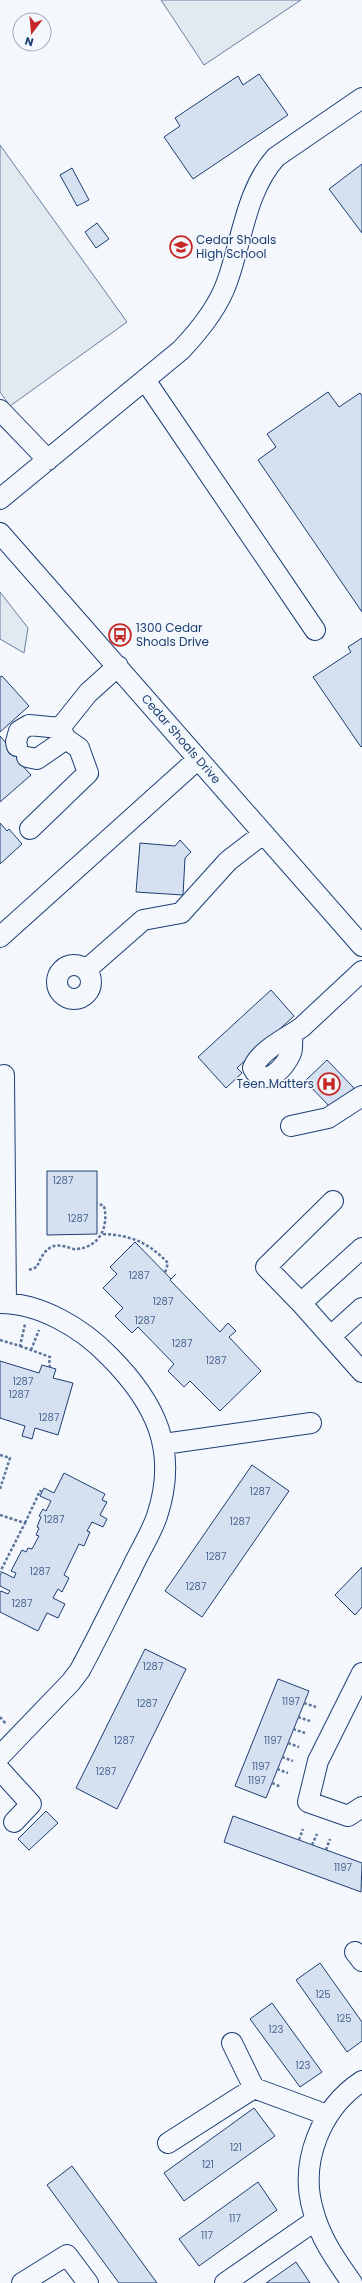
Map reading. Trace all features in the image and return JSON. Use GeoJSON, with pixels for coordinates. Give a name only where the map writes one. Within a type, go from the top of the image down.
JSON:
{"type":"FeatureCollection","features":[{"type":"Feature","properties":{"kind":"street"},"geometry":{"type":"LineString","coordinates":[[0,499],[190,340],[218,301],[227,283],[254,194],[266,168],[276,158],[362,98]]}},
{"type":"Feature","properties":{"kind":"street"},"geometry":{"type":"LineString","coordinates":[[144,380],[315,630]]}},
{"type":"Feature","properties":{"kind":"street"},"geometry":{"type":"LineString","coordinates":[[0,410],[48,460]]}},
{"type":"Feature","properties":{"kind":"street","name":"Cedar Shoals Drive"},"geometry":{"type":"LineString","coordinates":[[0,533],[362,946]]}},
{"type":"Feature","properties":{"kind":"street"},"geometry":{"type":"LineString","coordinates":[[0,556],[23,559]]}},
{"type":"Feature","properties":{"kind":"street"},"geometry":{"type":"LineString","coordinates":[[30,829],[88,773],[79,748],[63,734],[30,725],[19,731],[16,742],[22,752],[37,759],[63,734],[88,693],[118,666]]}},
{"type":"Feature","properties":{"kind":"street"},"geometry":{"type":"LineString","coordinates":[[0,936],[198,759]]}},
{"type":"Feature","properties":{"kind":"street"},"geometry":{"type":"LineString","coordinates":[[86,970],[143,920],[181,913],[228,861],[263,834]]}},
{"type":"Feature","properties":{"kind":"street"},"geometry":{"type":"LineString","coordinates":[[292,1035],[302,1028],[362,971]]}},
{"type":"Feature","properties":{"kind":"street"},"geometry":{"type":"LineString","coordinates":[[0,1756],[71,1682],[90,1652],[157,1517],[164,1488],[166,1464],[164,1444],[158,1423],[143,1396],[127,1374],[98,1345],[53,1316],[3,1303],[4,1075]]}},
{"type":"Feature","properties":{"kind":"street"},"geometry":{"type":"LineString","coordinates":[[291,1126],[328,1118],[362,1096]]}},
{"type":"Feature","properties":{"kind":"street"},"geometry":{"type":"LineString","coordinates":[[333,1201],[266,1267],[301,1303],[362,1372]]}},
{"type":"Feature","properties":{"kind":"street"},"geometry":{"type":"LineString","coordinates":[[301,1303],[362,1248]]}},
{"type":"Feature","properties":{"kind":"street"},"geometry":{"type":"LineString","coordinates":[[331,1336],[362,1308]]}},
{"type":"Feature","properties":{"kind":"street"},"geometry":{"type":"LineString","coordinates":[[164,1444],[311,1423]]}},
{"type":"Feature","properties":{"kind":"street"},"geometry":{"type":"LineString","coordinates":[[362,1673],[318,1761],[308,1802],[348,1816],[362,1807]]}},
{"type":"Feature","properties":{"kind":"street"},"geometry":{"type":"LineString","coordinates":[[0,1770],[31,1804],[14,1822]]}},
{"type":"Feature","properties":{"kind":"street"},"geometry":{"type":"LineString","coordinates":[[232,2043],[254,2088],[327,2115]]}},
{"type":"Feature","properties":{"kind":"street"},"geometry":{"type":"LineString","coordinates":[[352,2283],[329,2250],[316,2220],[309,2187],[311,2162],[316,2140],[327,2115],[338,2102],[362,2081]]}},
{"type":"Feature","properties":{"kind":"street"},"geometry":{"type":"LineString","coordinates":[[168,2143],[254,2088]]}},
{"type":"Feature","properties":{"kind":"street"},"geometry":{"type":"LineString","coordinates":[[225,2283],[316,2220]]}},
{"type":"Feature","properties":{"kind":"street"},"geometry":{"type":"LineString","coordinates":[[22,2283],[67,2255],[88,2283]]}},
{"type":"Feature","properties":{"kind":"path"},"geometry":{"type":"LineString","coordinates":[[29,1270],[37,1267],[42,1255],[53,1246],[63,1246],[76,1250],[92,1244],[103,1234],[106,1213],[104,1206],[97,1203]]}},
{"type":"Feature","properties":{"kind":"path"},"geometry":{"type":"LineString","coordinates":[[103,1234],[116,1234],[150,1246],[168,1263],[166,1274]]}},
{"type":"Feature","properties":{"kind":"path"},"geometry":{"type":"LineString","coordinates":[[20,1346],[24,1331]]}},
{"type":"Feature","properties":{"kind":"path"},"geometry":{"type":"LineString","coordinates":[[0,1340],[50,1357],[50,1367]]}},
{"type":"Feature","properties":{"kind":"path"},"geometry":{"type":"LineString","coordinates":[[0,1455],[10,1458],[0,1489]]}},
{"type":"Feature","properties":{"kind":"path"},"geometry":{"type":"LineString","coordinates":[[0,1572],[40,1491],[42,1492]]}},
{"type":"Feature","properties":{"kind":"path"},"geometry":{"type":"LineString","coordinates":[[0,1515],[25,1523]]}},
{"type":"Feature","properties":{"kind":"path"},"geometry":{"type":"LineString","coordinates":[[304,1703],[316,1707]]}},
{"type":"Feature","properties":{"kind":"path"},"geometry":{"type":"LineString","coordinates":[[298,1717],[310,1721]]}},
{"type":"Feature","properties":{"kind":"path"},"geometry":{"type":"LineString","coordinates":[[293,1729],[305,1733]]}},
{"type":"Feature","properties":{"kind":"path"},"geometry":{"type":"LineString","coordinates":[[288,1743],[299,1747]]}},
{"type":"Feature","properties":{"kind":"path"},"geometry":{"type":"LineString","coordinates":[[282,1757],[293,1761]]}},
{"type":"Feature","properties":{"kind":"path"},"geometry":{"type":"LineString","coordinates":[[277,1769],[288,1773]]}},
{"type":"Feature","properties":{"kind":"path"},"geometry":{"type":"LineString","coordinates":[[272,1783],[282,1787]]}},
{"type":"Feature","properties":{"kind":"path"},"geometry":{"type":"LineString","coordinates":[[299,1840],[303,1829]]}},
{"type":"Feature","properties":{"kind":"path"},"geometry":{"type":"LineString","coordinates":[[312,1845],[317,1834]]}},
{"type":"Feature","properties":{"kind":"path"},"geometry":{"type":"LineString","coordinates":[[326,1850],[330,1839]]}},
{"type":"Feature","properties":{"kind":"shaded area"},"geometry":{"type":"Polygon","coordinates":[[[161,0],[301,0],[204,65],[161,0]]]}},
{"type":"Feature","properties":{"kind":"shaded area"},"geometry":{"type":"Polygon","coordinates":[[[0,145],[127,322],[10,406],[0,392],[0,145]]]}},
{"type":"Feature","properties":{"kind":"shaded area"},"geometry":{"type":"Polygon","coordinates":[[[0,592],[28,628],[24,653],[0,639],[0,592]]]}},
{"type":"Feature","properties":{"kind":"building"},"geometry":{"type":"Polygon","coordinates":[[[259,74],[288,115],[193,179],[164,137],[180,126],[175,118],[238,76],[243,85],[259,74]]]}},
{"type":"Feature","properties":{"kind":"building"},"geometry":{"type":"Polygon","coordinates":[[[362,164],[362,233],[329,189],[362,164]]]}},
{"type":"Feature","properties":{"kind":"building"},"geometry":{"type":"Polygon","coordinates":[[[72,168],[89,200],[77,206],[60,175],[72,168]]]}},
{"type":"Feature","properties":{"kind":"building"},"geometry":{"type":"Polygon","coordinates":[[[97,223],[109,239],[96,248],[85,232],[97,223]]]}},
{"type":"Feature","properties":{"kind":"building"},"geometry":{"type":"Polygon","coordinates":[[[328,392],[339,407],[360,393],[362,396],[362,612],[258,460],[276,447],[267,434],[328,392]]]}},
{"type":"Feature","properties":{"kind":"building"},"geometry":{"type":"Polygon","coordinates":[[[362,638],[361,747],[313,677],[351,652],[348,647],[362,638]]]}},
{"type":"Feature","properties":{"kind":"building"},"geometry":{"type":"Polygon","coordinates":[[[2,676],[29,706],[0,732],[0,677],[2,676]]]}},
{"type":"Feature","properties":{"kind":"building"},"geometry":{"type":"Polygon","coordinates":[[[0,736],[13,751],[23,741],[32,752],[20,763],[31,775],[0,802],[0,736]]]}},
{"type":"Feature","properties":{"kind":"building"},"geometry":{"type":"Polygon","coordinates":[[[0,823],[7,831],[9,829],[22,844],[0,864],[0,823]]]}},
{"type":"Feature","properties":{"kind":"building"},"geometry":{"type":"Polygon","coordinates":[[[180,840],[191,852],[185,858],[183,895],[136,892],[140,843],[175,846],[180,840]]]}},
{"type":"Feature","properties":{"kind":"building"},"geometry":{"type":"Polygon","coordinates":[[[271,990],[294,1016],[237,1068],[242,1073],[226,1088],[198,1057],[271,990]]]}},
{"type":"Feature","properties":{"kind":"building","name":"Teen Matters"},"geometry":{"type":"Polygon","coordinates":[[[327,1060],[354,1088],[332,1109],[305,1081],[327,1060]]]}},
{"type":"Feature","properties":{"kind":"building"},"geometry":{"type":"Polygon","coordinates":[[[47,1171],[97,1171],[97,1234],[47,1235],[47,1171]]]}},
{"type":"Feature","properties":{"kind":"building"},"geometry":{"type":"Polygon","coordinates":[[[135,1242],[220,1332],[228,1323],[236,1331],[229,1337],[261,1371],[220,1411],[190,1381],[184,1387],[168,1371],[174,1364],[138,1327],[132,1333],[115,1316],[123,1308],[103,1288],[117,1274],[110,1267],[135,1242]]]}},
{"type":"Feature","properties":{"kind":"building"},"geometry":{"type":"Polygon","coordinates":[[[0,1361],[39,1373],[42,1365],[56,1369],[53,1378],[73,1383],[58,1435],[35,1428],[32,1439],[22,1436],[25,1426],[0,1418],[0,1361]]]}},
{"type":"Feature","properties":{"kind":"building"},"geometry":{"type":"Polygon","coordinates":[[[252,1465],[289,1491],[202,1617],[165,1591],[252,1465]]]}},
{"type":"Feature","properties":{"kind":"building"},"geometry":{"type":"Polygon","coordinates":[[[64,1473],[105,1494],[102,1500],[107,1502],[100,1515],[107,1519],[103,1527],[92,1522],[87,1531],[90,1532],[84,1546],[79,1544],[64,1575],[69,1578],[62,1592],[58,1589],[53,1598],[65,1604],[58,1618],[47,1613],[38,1631],[0,1612],[0,1592],[1,1591],[8,1594],[10,1591],[0,1586],[0,1575],[2,1572],[14,1578],[16,1573],[11,1571],[22,1550],[26,1552],[28,1548],[32,1549],[39,1536],[36,1535],[41,1517],[39,1516],[43,1509],[46,1511],[51,1501],[40,1496],[44,1488],[54,1493],[64,1473]]]}},
{"type":"Feature","properties":{"kind":"building"},"geometry":{"type":"Polygon","coordinates":[[[362,1567],[362,1607],[355,1615],[335,1595],[362,1567]]]}},
{"type":"Feature","properties":{"kind":"building"},"geometry":{"type":"Polygon","coordinates":[[[145,1649],[186,1669],[117,1809],[76,1788],[145,1649]]]}},
{"type":"Feature","properties":{"kind":"building"},"geometry":{"type":"Polygon","coordinates":[[[278,1679],[309,1691],[266,1798],[235,1786],[278,1679]]]}},
{"type":"Feature","properties":{"kind":"building"},"geometry":{"type":"Polygon","coordinates":[[[46,1811],[58,1823],[29,1850],[18,1839],[46,1811]]]}},
{"type":"Feature","properties":{"kind":"building"},"geometry":{"type":"Polygon","coordinates":[[[233,1816],[362,1863],[361,1892],[224,1842],[233,1816]]]}},
{"type":"Feature","properties":{"kind":"building"},"geometry":{"type":"Polygon","coordinates":[[[320,1963],[362,2022],[362,2041],[347,2052],[296,1980],[320,1963]]]}},
{"type":"Feature","properties":{"kind":"building"},"geometry":{"type":"Polygon","coordinates":[[[272,2003],[322,2072],[300,2087],[250,2019],[272,2003]]]}},
{"type":"Feature","properties":{"kind":"building"},"geometry":{"type":"Polygon","coordinates":[[[254,2108],[275,2136],[184,2201],[164,2173],[254,2108]]]}},
{"type":"Feature","properties":{"kind":"building"},"geometry":{"type":"Polygon","coordinates":[[[72,2166],[157,2283],[119,2283],[47,2185],[72,2166]]]}},
{"type":"Feature","properties":{"kind":"building"},"geometry":{"type":"Polygon","coordinates":[[[258,2182],[277,2210],[199,2266],[179,2239],[258,2182]]]}},
{"type":"Feature","properties":{"kind":"building"},"geometry":{"type":"Polygon","coordinates":[[[296,2262],[310,2283],[266,2283],[296,2262]]]}},
{"type":"Feature","properties":{"kind":"place","name":"Cedar Shoals High School"},"geometry":{"type":"Point","coordinates":[181,247]}},
{"type":"Feature","properties":{"kind":"place","name":"1300 Cedar Shoals Drive"},"geometry":{"type":"Point","coordinates":[120,635]}},
{"type":"Feature","properties":{"kind":"place","name":"Teen Matters"},"geometry":{"type":"Point","coordinates":[329,1084]}}]}
